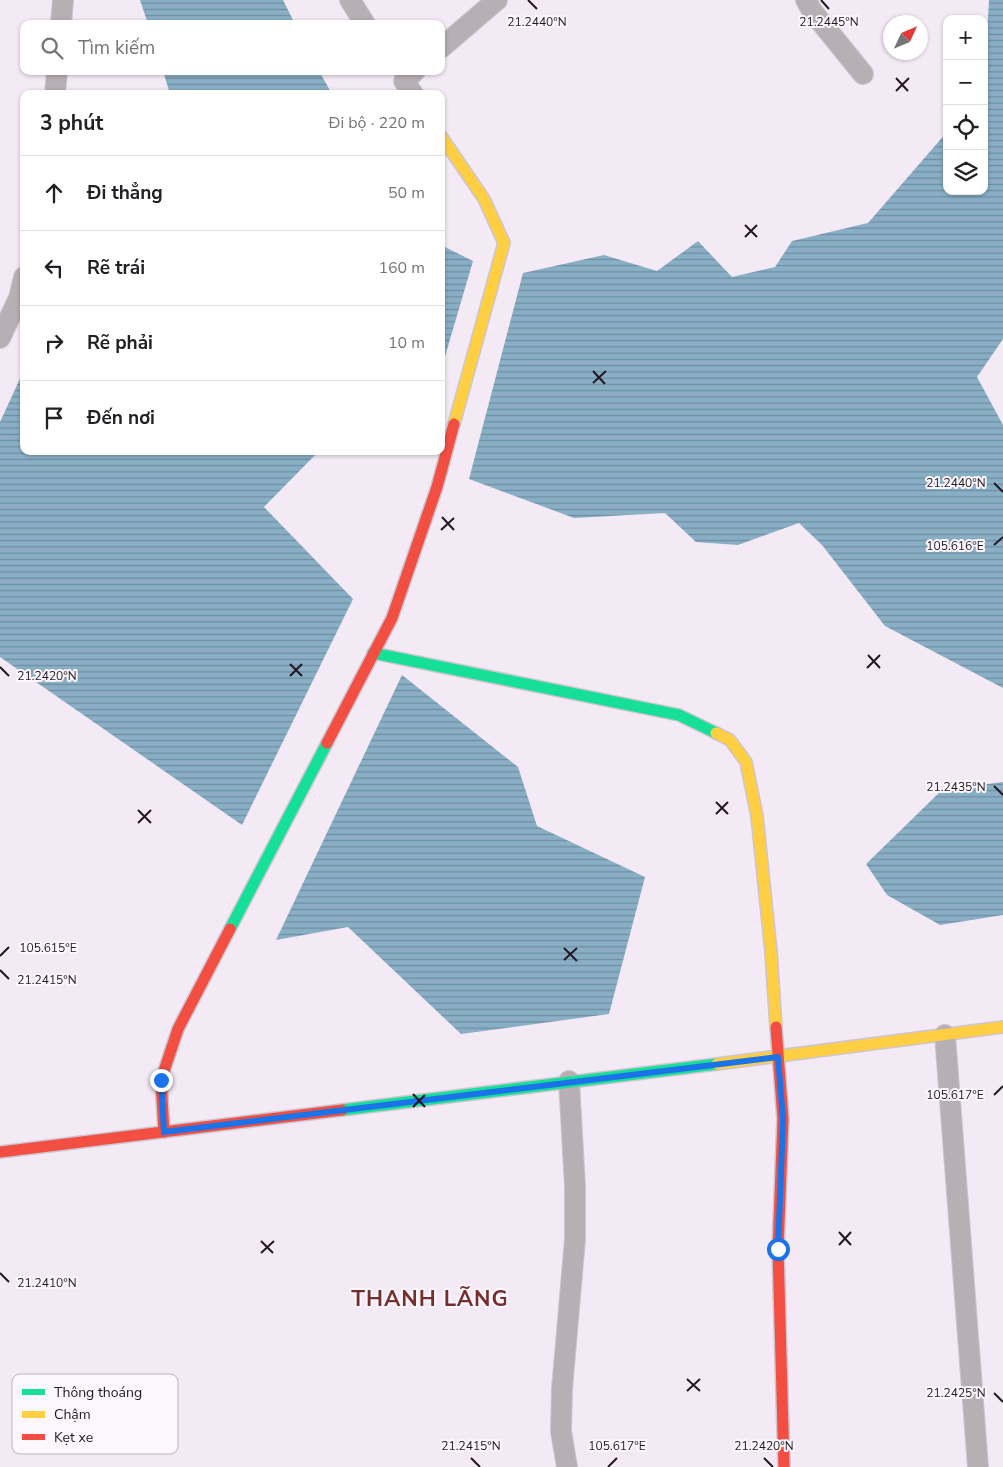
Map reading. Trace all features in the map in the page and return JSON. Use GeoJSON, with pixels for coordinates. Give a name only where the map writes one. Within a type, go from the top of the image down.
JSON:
{"type":"FeatureCollection","features":[{"type":"Feature","properties":{"kind":"street"},"geometry":{"type":"LineString","coordinates":[[61,20],[63,0]]}},
{"type":"Feature","properties":{"kind":"street"},"geometry":{"type":"LineString","coordinates":[[350,0],[363,20]]}},
{"type":"Feature","properties":{"kind":"street"},"geometry":{"type":"LineString","coordinates":[[445,45],[497,0]]}},
{"type":"Feature","properties":{"kind":"street"},"geometry":{"type":"LineString","coordinates":[[806,0],[812,11],[862,74]]}},
{"type":"Feature","properties":{"kind":"street"},"geometry":{"type":"LineString","coordinates":[[55,90],[57,75]]}},
{"type":"Feature","properties":{"kind":"street"},"geometry":{"type":"LineString","coordinates":[[164,1132],[161,1080],[178,1029],[392,618],[437,488],[504,243],[484,199],[445,142]]}},
{"type":"Feature","properties":{"kind":"street"},"geometry":{"type":"LineString","coordinates":[[0,338],[20,294]]}},
{"type":"Feature","properties":{"kind":"street"},"geometry":{"type":"LineString","coordinates":[[373,653],[679,715],[730,740],[746,762],[757,816],[771,952],[783,1120],[778,1249],[784,1467]]}},
{"type":"Feature","properties":{"kind":"street"},"geometry":{"type":"LineString","coordinates":[[0,1152],[568,1081],[778,1057],[1003,1027]]}},
{"type":"Feature","properties":{"kind":"street"},"geometry":{"type":"LineString","coordinates":[[945,1035],[978,1467]]}},
{"type":"Feature","properties":{"kind":"street"},"geometry":{"type":"LineString","coordinates":[[567,1467],[561,1431],[562,1389],[575,1239],[575,1187],[568,1081]]}},
{"type":"Feature","properties":{"kind":"water"},"geometry":{"type":"Polygon","coordinates":[[[140,0],[283,0],[293,20],[147,20],[140,0]]]}},
{"type":"Feature","properties":{"kind":"water"},"geometry":{"type":"Polygon","coordinates":[[[989,0],[1003,0],[1003,339],[977,377],[1003,425],[1003,688],[885,626],[822,545],[799,523],[738,545],[696,542],[665,513],[574,518],[469,479],[523,273],[604,255],[657,271],[698,241],[732,277],[775,267],[792,241],[868,223],[943,137],[943,195],[988,195],[989,0]]]}},
{"type":"Feature","properties":{"kind":"water"},"geometry":{"type":"Polygon","coordinates":[[[164,75],[321,75],[330,90],[169,90],[164,75]]]}},
{"type":"Feature","properties":{"kind":"water"},"geometry":{"type":"Polygon","coordinates":[[[445,247],[473,261],[445,356],[445,247]]]}},
{"type":"Feature","properties":{"kind":"water"},"geometry":{"type":"Polygon","coordinates":[[[20,379],[20,455],[315,455],[264,507],[353,599],[242,825],[0,657],[0,422],[20,379]]]}},
{"type":"Feature","properties":{"kind":"water"},"geometry":{"type":"Polygon","coordinates":[[[402,675],[518,767],[537,826],[645,877],[609,1014],[461,1034],[348,927],[276,940],[402,675]]]}},
{"type":"Feature","properties":{"kind":"water"},"geometry":{"type":"Polygon","coordinates":[[[1003,782],[1003,915],[940,925],[887,895],[866,864],[942,790],[1003,782]]]}},
{"type":"Feature","properties":{"kind":"traffic: fast"},"geometry":{"type":"LineString","coordinates":[[373,653],[679,715],[716,733]]}},
{"type":"Feature","properties":{"kind":"traffic: fast"},"geometry":{"type":"LineString","coordinates":[[230,929],[327,743]]}},
{"type":"Feature","properties":{"kind":"traffic: fast"},"geometry":{"type":"LineString","coordinates":[[342,1110],[717,1064]]}},
{"type":"Feature","properties":{"kind":"traffic: slow"},"geometry":{"type":"LineString","coordinates":[[445,142],[484,199],[504,243],[454,424]]}},
{"type":"Feature","properties":{"kind":"traffic: slow"},"geometry":{"type":"LineString","coordinates":[[716,733],[730,740],[746,762],[757,816],[771,952],[776,1027]]}},
{"type":"Feature","properties":{"kind":"traffic: slow"},"geometry":{"type":"LineString","coordinates":[[717,1064],[1003,1027]]}},
{"type":"Feature","properties":{"kind":"traffic: jam"},"geometry":{"type":"LineString","coordinates":[[327,743],[392,618],[437,487],[454,424]]}},
{"type":"Feature","properties":{"kind":"traffic: jam"},"geometry":{"type":"LineString","coordinates":[[164,1132],[161,1080],[178,1029],[230,929]]}},
{"type":"Feature","properties":{"kind":"traffic: jam"},"geometry":{"type":"LineString","coordinates":[[776,1027],[783,1119],[778,1249],[784,1467]]}},
{"type":"Feature","properties":{"kind":"traffic: jam"},"geometry":{"type":"LineString","coordinates":[[0,1152],[342,1110]]}},
{"type":"Feature","properties":{"kind":"district","name":"THANH LÃNG"},"geometry":{"type":"Point","coordinates":[430,1299]}},
{"type":"Feature","properties":{"kind":"route"},"geometry":{"type":"LineString","coordinates":[[161,1080],[164,1132],[568,1081],[778,1057],[783,1120],[778,1249]]}}]}
